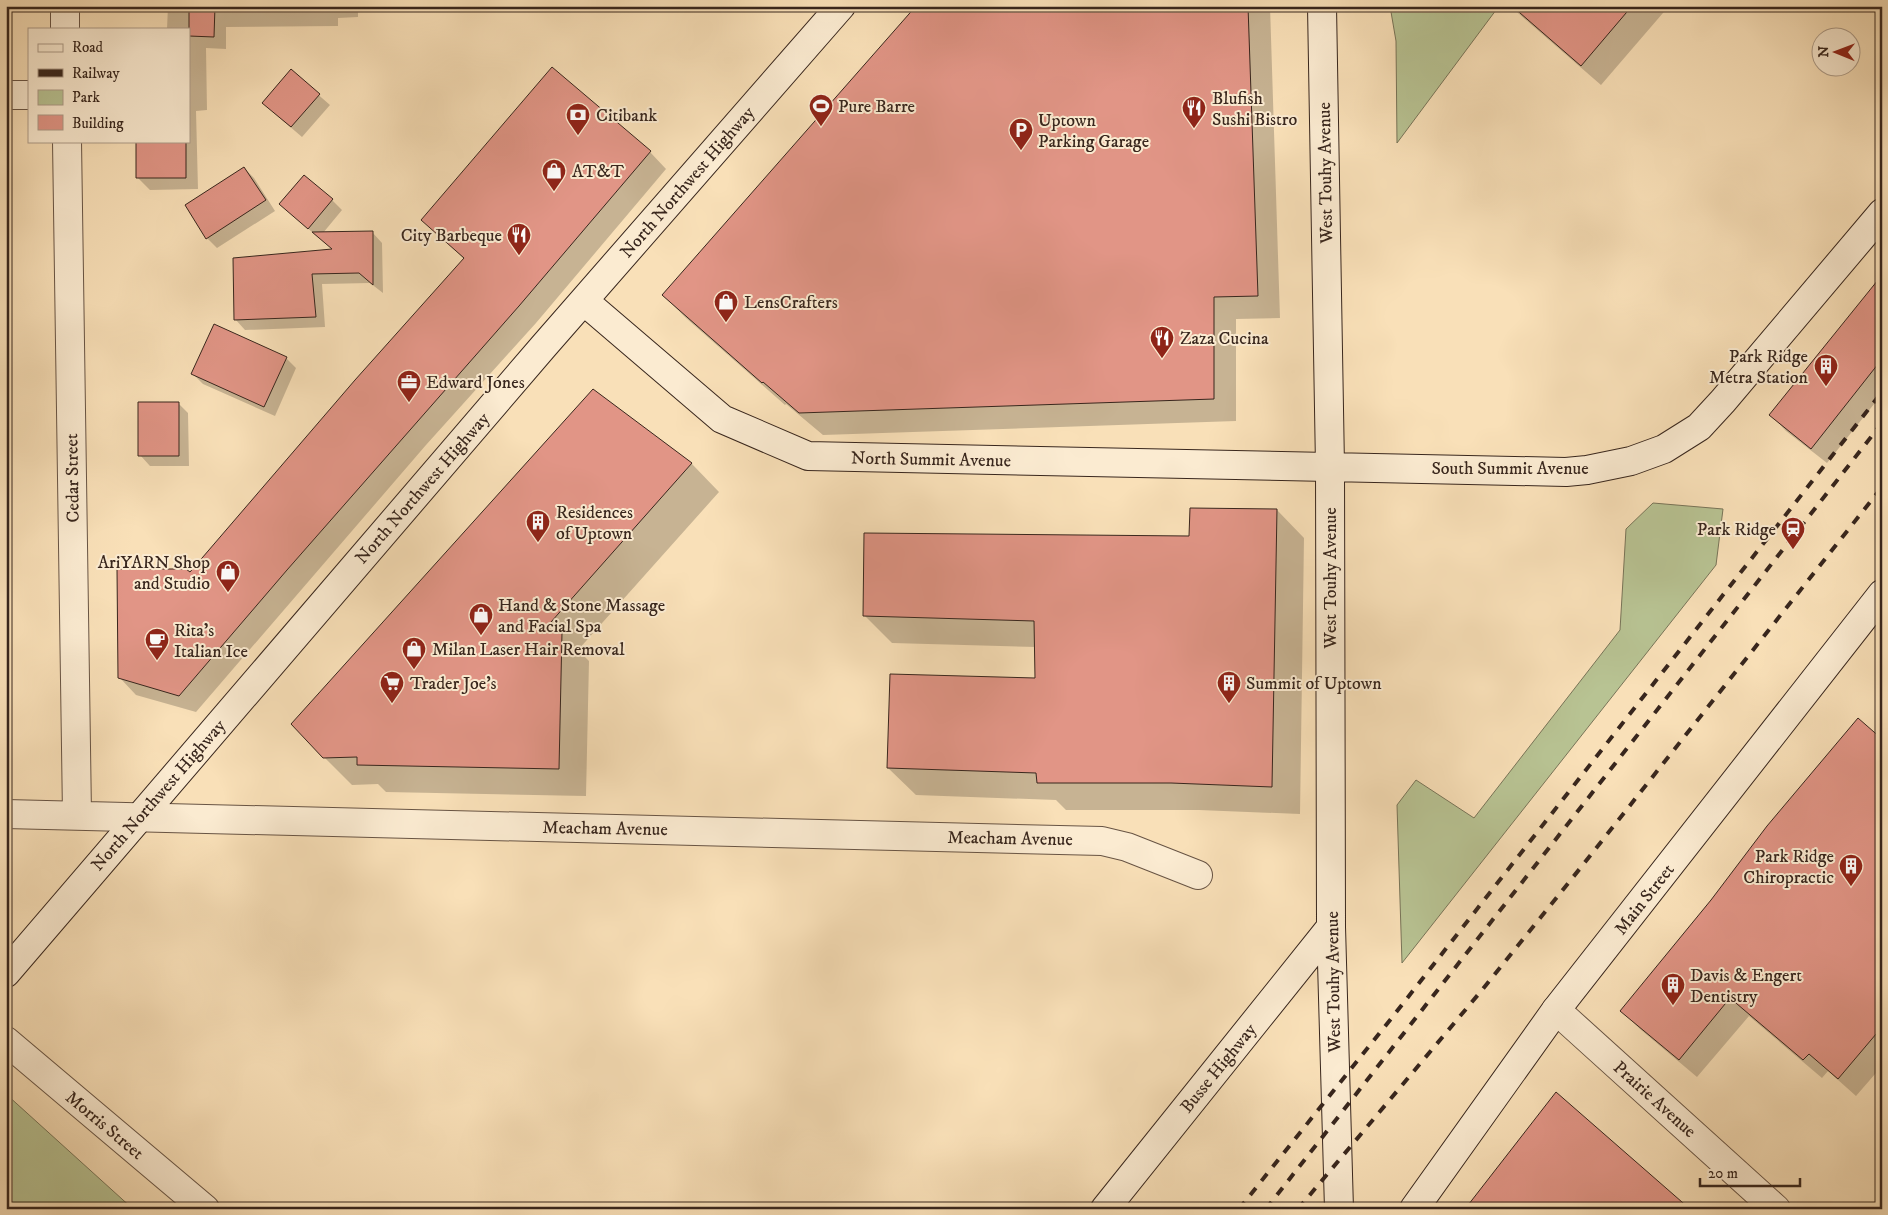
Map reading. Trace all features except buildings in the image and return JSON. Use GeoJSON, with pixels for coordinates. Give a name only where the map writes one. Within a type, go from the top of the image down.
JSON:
{"type":"FeatureCollection","features":[{"type":"Feature","properties":{"kind":"street"},"geometry":{"type":"LineString","coordinates":[[65,6],[65,28]]}},
{"type":"Feature","properties":{"kind":"street","name":"North Northwest Highway"},"geometry":{"type":"LineString","coordinates":[[6,973],[584,300],[841,6]]}},
{"type":"Feature","properties":{"kind":"street","name":"West Touhy Avenue"},"geometry":{"type":"LineString","coordinates":[[1322,6],[1330,466],[1332,927],[1340,1209]]}},
{"type":"Feature","properties":{"kind":"street"},"geometry":{"type":"LineString","coordinates":[[6,95],[28,95]]}},
{"type":"Feature","properties":{"kind":"street","name":"Cedar Street"},"geometry":{"type":"LineString","coordinates":[[67,142],[77,815]]}},
{"type":"Feature","properties":{"kind":"street","name":"South Summit Avenue"},"geometry":{"type":"LineString","coordinates":[[1330,466],[1566,472],[1588,470],[1631,461],[1664,449],[1699,427],[1882,213]]}},
{"type":"Feature","properties":{"kind":"street","name":"North Summit Avenue"},"geometry":{"type":"LineString","coordinates":[[584,300],[722,418],[808,456],[1330,466]]}},
{"type":"Feature","properties":{"kind":"street","name":"Main Street"},"geometry":{"type":"LineString","coordinates":[[1414,1209],[1556,1010],[1882,594]]}},
{"type":"Feature","properties":{"kind":"street","name":"Meacham Avenue"},"geometry":{"type":"LineString","coordinates":[[6,814],[1102,840],[1128,847],[1198,875]]}},
{"type":"Feature","properties":{"kind":"street","name":"Busse Highway"},"geometry":{"type":"LineString","coordinates":[[1105,1209],[1332,927]]}},
{"type":"Feature","properties":{"kind":"street","name":"Prairie Avenue"},"geometry":{"type":"LineString","coordinates":[[1556,1010],[1776,1209]]}},
{"type":"Feature","properties":{"kind":"street","name":"Morris Street"},"geometry":{"type":"LineString","coordinates":[[6,1041],[205,1209]]}},
{"type":"Feature","properties":{"kind":"green space"},"geometry":{"type":"Polygon","coordinates":[[[1390,6],[1499,6],[1397,143],[1396,41],[1390,6]]]}},
{"type":"Feature","properties":{"kind":"green space"},"geometry":{"type":"Polygon","coordinates":[[[1653,503],[1723,509],[1716,565],[1402,963],[1397,805],[1416,780],[1474,818],[1620,630],[1626,529],[1653,503]]]}},
{"type":"Feature","properties":{"kind":"green space"},"geometry":{"type":"Polygon","coordinates":[[[6,1094],[133,1209],[6,1209],[6,1094]]]}},
{"type":"Feature","properties":{"kind":"railway"},"geometry":{"type":"LineString","coordinates":[[1239,1209],[1394,1015],[1882,392]]}},
{"type":"Feature","properties":{"kind":"railway"},"geometry":{"type":"LineString","coordinates":[[1266,1209],[1882,423]]}},
{"type":"Feature","properties":{"kind":"railway"},"geometry":{"type":"LineString","coordinates":[[1298,1209],[1482,990],[1882,487]]}},
{"type":"Feature","properties":{"kind":"place","name":"Pure Barre"},"geometry":{"type":"Point","coordinates":[821,127]}},
{"type":"Feature","properties":{"kind":"place","name":"Blufish Sushi Bistro"},"geometry":{"type":"Point","coordinates":[1194,129]}},
{"type":"Feature","properties":{"kind":"place","name":"Citibank"},"geometry":{"type":"Point","coordinates":[578,136]}},
{"type":"Feature","properties":{"kind":"place","name":"Uptown Parking Garage"},"geometry":{"type":"Point","coordinates":[1021,151]}},
{"type":"Feature","properties":{"kind":"place","name":"AT&T"},"geometry":{"type":"Point","coordinates":[554,192]}},
{"type":"Feature","properties":{"kind":"place","name":"City Barbeque"},"geometry":{"type":"Point","coordinates":[519,256]}},
{"type":"Feature","properties":{"kind":"place","name":"LensCrafters"},"geometry":{"type":"Point","coordinates":[726,323]}},
{"type":"Feature","properties":{"kind":"place","name":"Zaza Cucina"},"geometry":{"type":"Point","coordinates":[1162,359]}},
{"type":"Feature","properties":{"kind":"place","name":"Park Ridge Metra Station"},"geometry":{"type":"Point","coordinates":[1826,387]}},
{"type":"Feature","properties":{"kind":"place","name":"Edward Jones"},"geometry":{"type":"Point","coordinates":[409,403]}},
{"type":"Feature","properties":{"kind":"place","name":"Residences of Uptown"},"geometry":{"type":"Point","coordinates":[538,543]}},
{"type":"Feature","properties":{"kind":"place","name":"Park Ridge"},"geometry":{"type":"Point","coordinates":[1793,550]}},
{"type":"Feature","properties":{"kind":"place","name":"AriYARN Shop and Studio"},"geometry":{"type":"Point","coordinates":[228,593]}},
{"type":"Feature","properties":{"kind":"place","name":"Hand & Stone Massage and Facial Spa"},"geometry":{"type":"Point","coordinates":[481,636]}},
{"type":"Feature","properties":{"kind":"place","name":"Rita's Italian Ice"},"geometry":{"type":"Point","coordinates":[157,661]}},
{"type":"Feature","properties":{"kind":"place","name":"Milan Laser Hair Removal"},"geometry":{"type":"Point","coordinates":[414,670]}},
{"type":"Feature","properties":{"kind":"place","name":"Trader Joe's"},"geometry":{"type":"Point","coordinates":[392,704]}},
{"type":"Feature","properties":{"kind":"place","name":"Summit of Uptown"},"geometry":{"type":"Point","coordinates":[1229,704]}},
{"type":"Feature","properties":{"kind":"place","name":"Park Ridge Chiropractic"},"geometry":{"type":"Point","coordinates":[1851,887]}},
{"type":"Feature","properties":{"kind":"place","name":"Davis & Engert Dentistry"},"geometry":{"type":"Point","coordinates":[1673,1006]}}]}
